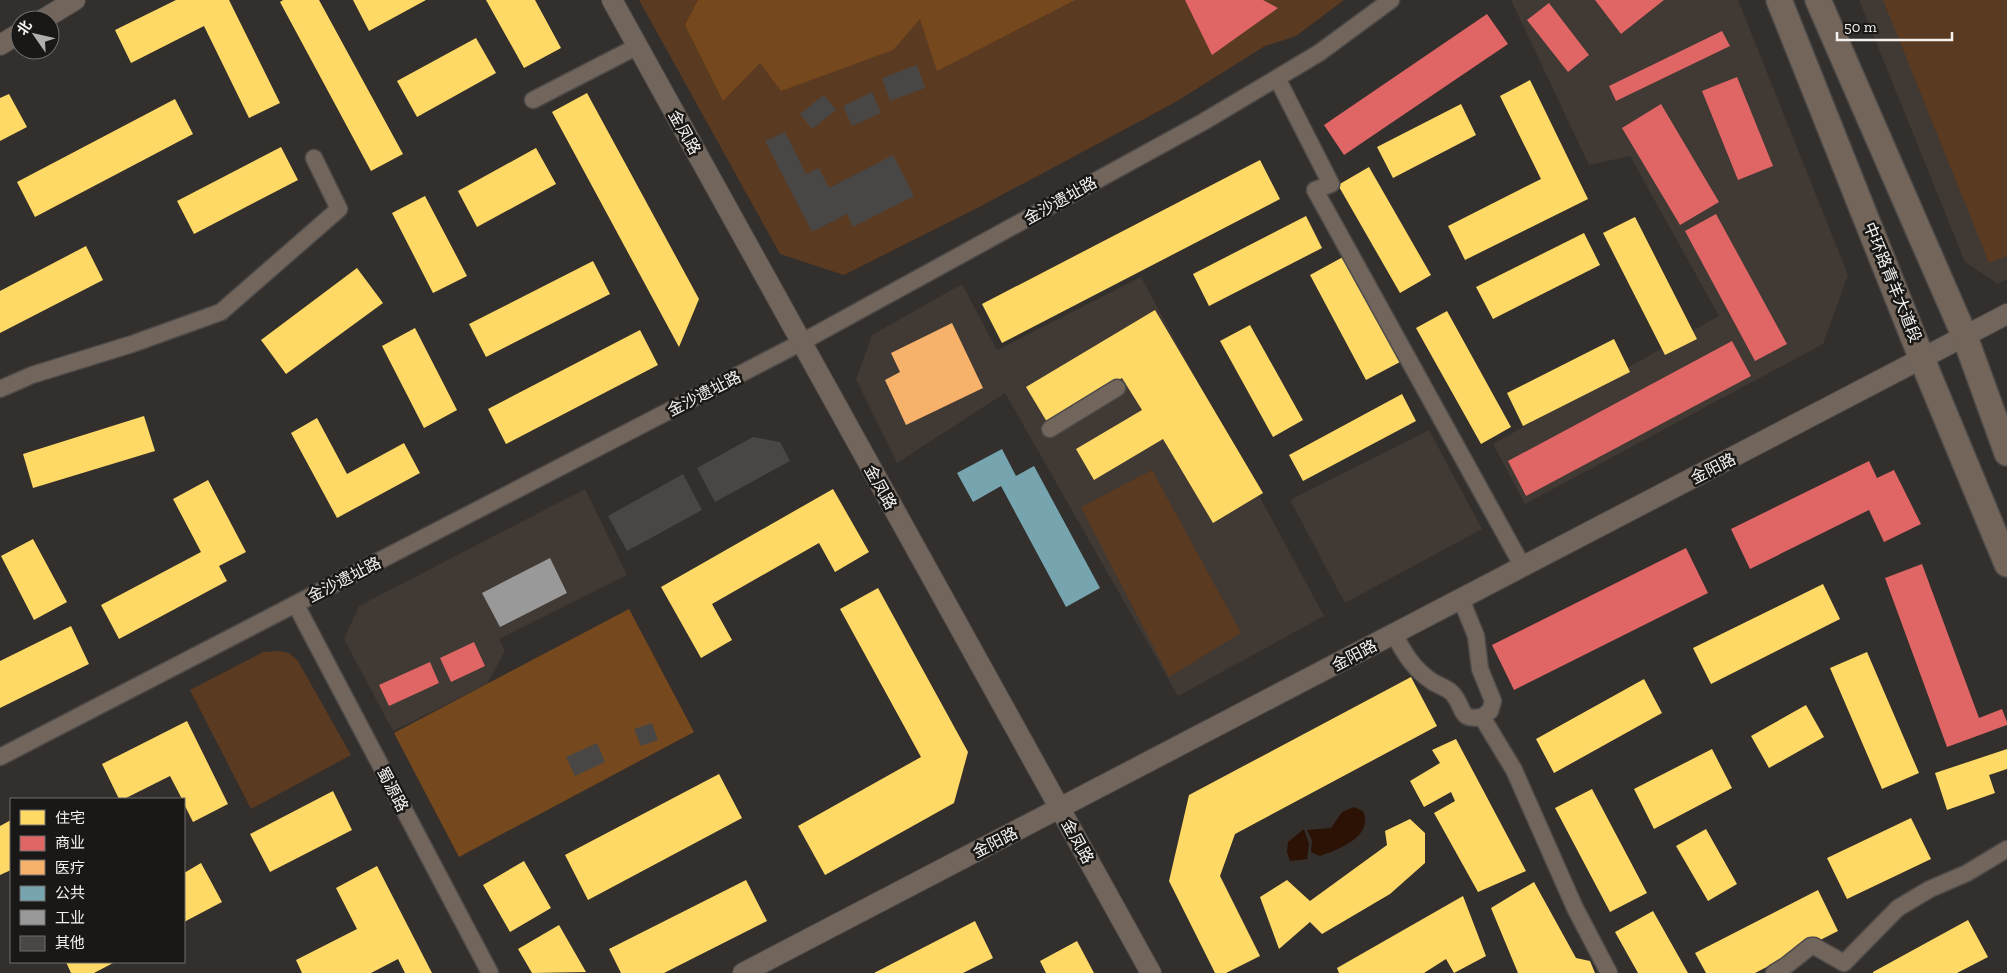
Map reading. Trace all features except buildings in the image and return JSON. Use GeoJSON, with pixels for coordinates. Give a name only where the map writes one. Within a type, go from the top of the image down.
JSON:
{"type":"FeatureCollection","features":[{"type":"Feature","properties":{"kind":"main road","name":"中环路青羊大道段"},"geometry":{"type":"LineString","coordinates":[[1779,0],[2007,564]]}},
{"type":"Feature","properties":{"kind":"main road"},"geometry":{"type":"LineString","coordinates":[[1818,0],[1965,337],[2007,453]]}},
{"type":"Feature","properties":{"kind":"street"},"geometry":{"type":"LineString","coordinates":[[58,10],[75,0]]}},
{"type":"Feature","properties":{"kind":"street","name":"金凤路"},"geometry":{"type":"LineString","coordinates":[[612,0],[1151,973]]}},
{"type":"Feature","properties":{"kind":"street","name":"金沙遗址路"},"geometry":{"type":"LineString","coordinates":[[0,757],[802,342],[1203,122],[1318,53],[1391,0]]}},
{"type":"Feature","properties":{"kind":"street"},"geometry":{"type":"LineString","coordinates":[[533,100],[638,46]]}},
{"type":"Feature","properties":{"kind":"street"},"geometry":{"type":"LineString","coordinates":[[1277,78],[1331,184],[1315,190],[1523,567]]}},
{"type":"Feature","properties":{"kind":"street"},"geometry":{"type":"LineString","coordinates":[[0,389],[32,375],[132,344],[221,312],[339,209],[314,158]]}},
{"type":"Feature","properties":{"kind":"street","name":"金阳路"},"geometry":{"type":"LineString","coordinates":[[743,973],[2007,314]]}},
{"type":"Feature","properties":{"kind":"street"},"geometry":{"type":"LineString","coordinates":[[1050,429],[1117,388]]}},
{"type":"Feature","properties":{"kind":"street"},"geometry":{"type":"LineString","coordinates":[[1394,634],[1412,664],[1453,694],[1464,715],[1470,718],[1482,717],[1490,711],[1493,701],[1480,669],[1476,636],[1461,599]]}},
{"type":"Feature","properties":{"kind":"street","name":"蜀源路"},"geometry":{"type":"LineString","coordinates":[[296,604],[490,973]]}},
{"type":"Feature","properties":{"kind":"street"},"geometry":{"type":"LineString","coordinates":[[1482,717],[1514,770],[1575,908],[1609,973]]}},
{"type":"Feature","properties":{"kind":"street"},"geometry":{"type":"LineString","coordinates":[[1774,973],[1787,966],[1811,946],[1844,963],[1898,908],[1930,889],[1967,874],[2007,849]]}},
{"type":"Feature","properties":{"kind":"shaded area"},"geometry":{"type":"Polygon","coordinates":[[[639,0],[1344,0],[1296,36],[1265,46],[1174,103],[983,205],[844,275],[780,254],[639,0]]]}},
{"type":"Feature","properties":{"kind":"shaded area"},"geometry":{"type":"Polygon","coordinates":[[[698,0],[1075,0],[937,71],[920,19],[893,50],[781,91],[760,63],[723,101],[685,25],[698,0]]]}},
{"type":"Feature","properties":{"kind":"shaded area"},"geometry":{"type":"Polygon","coordinates":[[[1511,0],[1738,0],[1848,275],[1823,344],[1525,504],[1493,444],[1719,316],[1630,156],[1589,165],[1511,0]]]}},
{"type":"Feature","properties":{"kind":"shaded area"},"geometry":{"type":"Polygon","coordinates":[[[1859,0],[2007,0],[2007,279],[1998,284],[1965,262],[1859,0]]]}},
{"type":"Feature","properties":{"kind":"shaded area"},"geometry":{"type":"Polygon","coordinates":[[[1883,0],[2007,0],[2007,256],[1989,263],[1883,0]]]}},
{"type":"Feature","properties":{"kind":"shaded area"},"geometry":{"type":"Polygon","coordinates":[[[1141,277],[1324,616],[1178,696],[1005,393],[897,463],[856,379],[872,335],[962,284],[997,350],[1141,277]]]}},
{"type":"Feature","properties":{"kind":"shaded area"},"geometry":{"type":"Polygon","coordinates":[[[1429,430],[1482,529],[1345,603],[1290,500],[1429,430]]]}},
{"type":"Feature","properties":{"kind":"shaded area"},"geometry":{"type":"Polygon","coordinates":[[[1152,470],[1241,633],[1169,677],[1081,507],[1152,470]]]}},
{"type":"Feature","properties":{"kind":"shaded area"},"geometry":{"type":"Polygon","coordinates":[[[585,489],[627,575],[499,639],[505,651],[487,684],[393,731],[344,639],[359,606],[585,489]]]}},
{"type":"Feature","properties":{"kind":"shaded area"},"geometry":{"type":"Polygon","coordinates":[[[629,609],[694,732],[459,857],[394,733],[629,609]]]}},
{"type":"Feature","properties":{"kind":"shaded area"},"geometry":{"type":"Polygon","coordinates":[[[278,651],[289,653],[298,661],[351,755],[251,809],[190,690],[263,652],[278,651]]]}},
{"type":"Feature","properties":{"kind":"shaded area"},"geometry":{"type":"Polygon","coordinates":[[[1354,807],[1363,811],[1365,820],[1364,828],[1360,834],[1345,845],[1320,856],[1311,852],[1312,840],[1307,830],[1331,828],[1342,812],[1354,807]]]}},
{"type":"Feature","properties":{"kind":"shaded area"},"geometry":{"type":"Polygon","coordinates":[[[1304,829],[1309,844],[1307,859],[1290,861],[1287,852],[1288,842],[1304,829]]]}}]}
